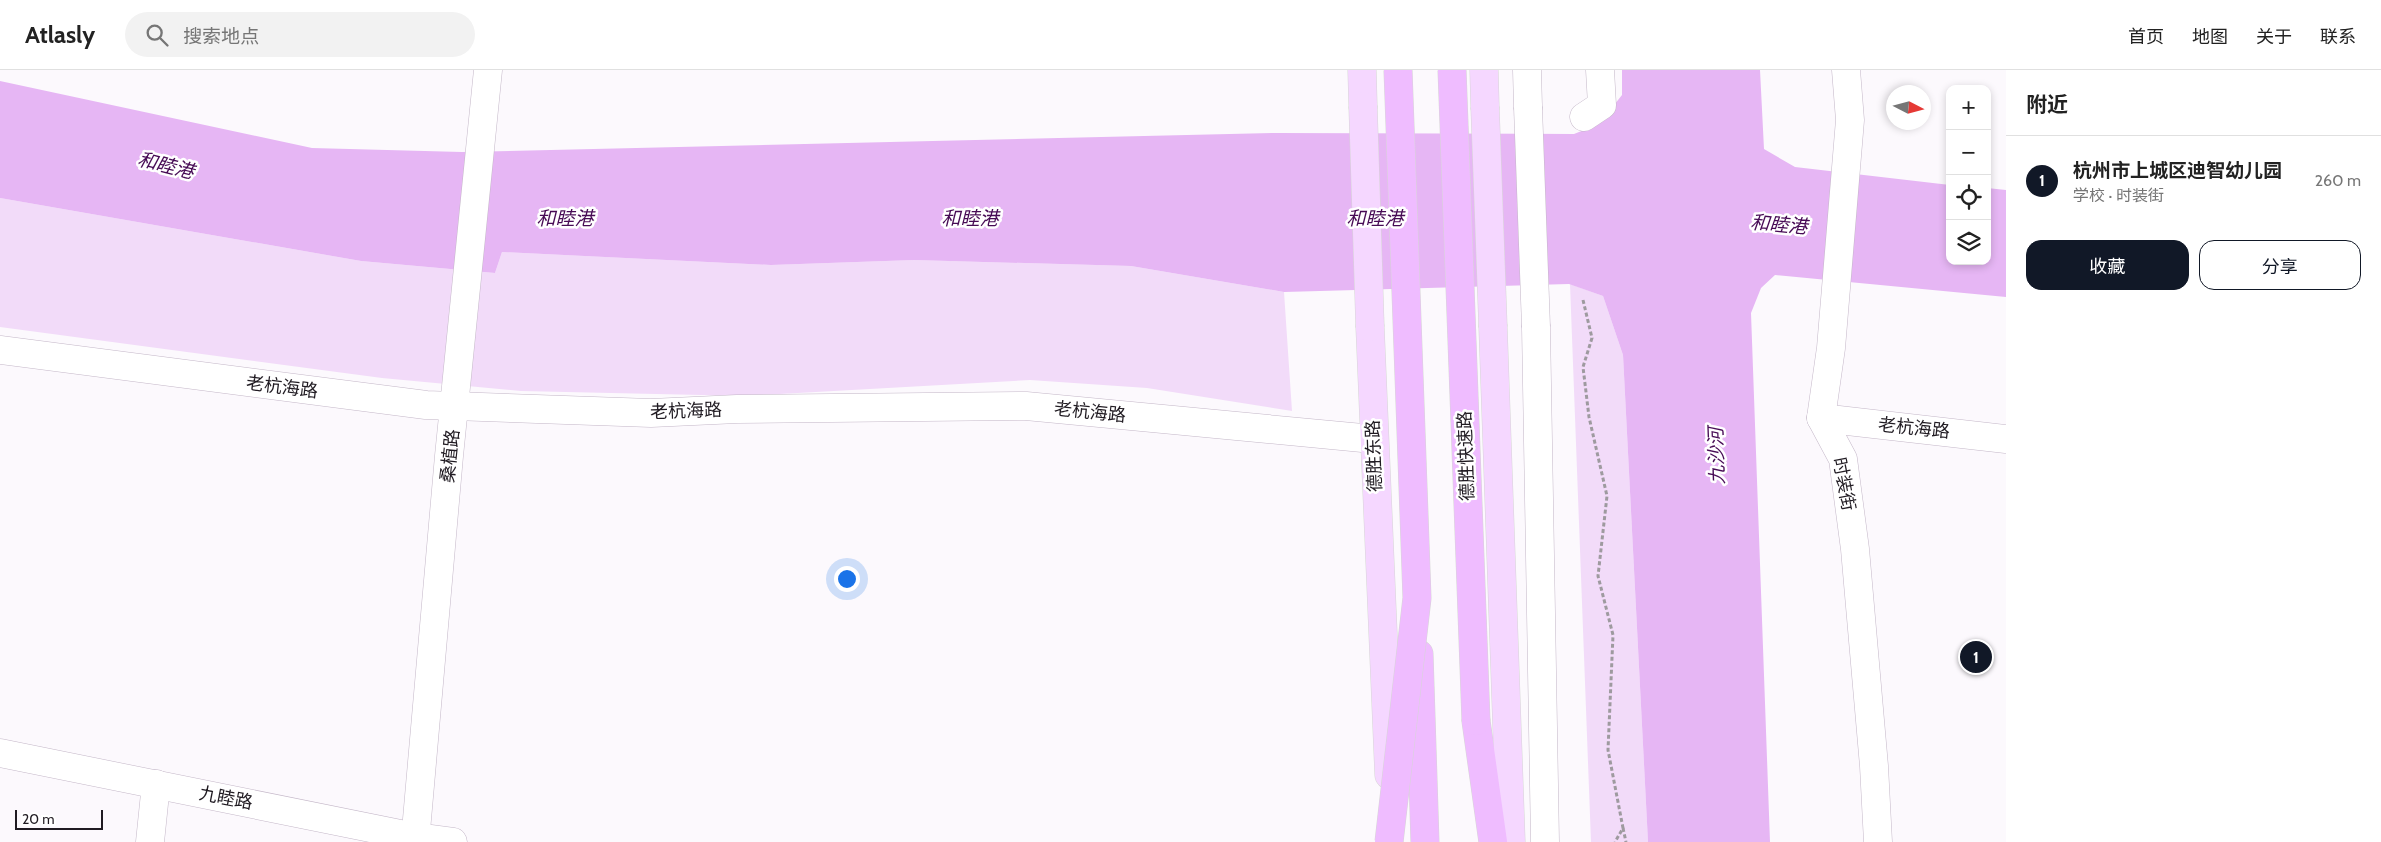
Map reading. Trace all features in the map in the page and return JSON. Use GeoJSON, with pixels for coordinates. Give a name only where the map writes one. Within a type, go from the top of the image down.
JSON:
{"type":"FeatureCollection","features":[{"type":"Feature","properties":{"kind":"highway"},"geometry":{"type":"LineString","coordinates":[[1398,70],[1425,842]]}},
{"type":"Feature","properties":{"kind":"highway","name":"德胜快速路"},"geometry":{"type":"LineString","coordinates":[[1452,70],[1480,842]]}},
{"type":"Feature","properties":{"kind":"highway"},"geometry":{"type":"LineString","coordinates":[[1391,842],[1417,598]]}},
{"type":"Feature","properties":{"kind":"highway"},"geometry":{"type":"LineString","coordinates":[[1476,721],[1493,842]]}},
{"type":"Feature","properties":{"kind":"main road","name":"德胜东路"},"geometry":{"type":"LineString","coordinates":[[1362,70],[1373,439],[1391,842]]}},
{"type":"Feature","properties":{"kind":"main road"},"geometry":{"type":"LineString","coordinates":[[1484,70],[1511,842]]}},
{"type":"Feature","properties":{"kind":"street","name":"桑植路"},"geometry":{"type":"LineString","coordinates":[[415,839],[454,406],[488,70]]}},
{"type":"Feature","properties":{"kind":"street"},"geometry":{"type":"LineString","coordinates":[[1527,70],[1536,327],[1545,842]]}},
{"type":"Feature","properties":{"kind":"street"},"geometry":{"type":"LineString","coordinates":[[1584,117],[1602,105],[1600,70]]}},
{"type":"Feature","properties":{"kind":"street"},"geometry":{"type":"LineString","coordinates":[[1822,418],[1831,348],[1850,120],[1846,70]]}},
{"type":"Feature","properties":{"kind":"street","name":"老杭海路"},"geometry":{"type":"LineString","coordinates":[[0,350],[426,405],[651,413],[737,409],[1026,406],[1373,439]]}},
{"type":"Feature","properties":{"kind":"street","name":"老杭海路"},"geometry":{"type":"LineString","coordinates":[[1822,418],[2006,439]]}},
{"type":"Feature","properties":{"kind":"street","name":"时装街"},"geometry":{"type":"LineString","coordinates":[[1822,418],[1843,459],[1855,548],[1874,766],[1878,842]]}},
{"type":"Feature","properties":{"kind":"street","name":"九睦路"},"geometry":{"type":"LineString","coordinates":[[0,753],[415,839],[453,842]]}},
{"type":"Feature","properties":{"kind":"street"},"geometry":{"type":"LineString","coordinates":[[150,842],[156,784]]}},
{"type":"Feature","properties":{"kind":"path"},"geometry":{"type":"LineString","coordinates":[[1582,300],[1592,338],[1583,367],[1589,417],[1607,496],[1598,576],[1613,635],[1608,750],[1626,842]]}},
{"type":"Feature","properties":{"kind":"path"},"geometry":{"type":"LineString","coordinates":[[1615,842],[1623,828]]}},
{"type":"Feature","properties":{"kind":"shaded area"},"geometry":{"type":"Polygon","coordinates":[[[0,198],[361,261],[495,273],[502,252],[771,265],[914,260],[1131,266],[1284,292],[1292,411],[1147,388],[1030,380],[746,396],[521,391],[382,378],[0,327],[0,198]]]}},
{"type":"Feature","properties":{"kind":"shaded area"},"geometry":{"type":"Polygon","coordinates":[[[1570,284],[1603,296],[1623,355],[1648,842],[1591,842],[1570,284]]]}},
{"type":"Feature","properties":{"kind":"water"},"geometry":{"type":"Polygon","coordinates":[[[1622,70],[1760,70],[1764,149],[1795,167],[1946,185],[1946,265],[1991,265],[1991,188],[2006,190],[2006,297],[1775,275],[1761,288],[1751,313],[1770,842],[1648,842],[1623,355],[1603,296],[1569,284],[1284,292],[1131,266],[914,260],[771,265],[502,252],[495,273],[361,261],[0,198],[0,81],[312,148],[462,152],[1275,133],[1574,134],[1599,124],[1622,95],[1622,70]]]}},
{"type":"Feature","properties":{"kind":"place","name":"杭州市上城区迪智幼儿园"},"geometry":{"type":"Point","coordinates":[1976,657]}},
{"type":"Feature","properties":{"kind":"water label","name":"和睦港"},"geometry":{"type":"Point","coordinates":[166,165]}},
{"type":"Feature","properties":{"kind":"water label","name":"和睦港"},"geometry":{"type":"Point","coordinates":[565,218]}},
{"type":"Feature","properties":{"kind":"water label","name":"和睦港"},"geometry":{"type":"Point","coordinates":[970,218]}},
{"type":"Feature","properties":{"kind":"water label","name":"和睦港"},"geometry":{"type":"Point","coordinates":[1375,218]}},
{"type":"Feature","properties":{"kind":"water label","name":"和睦港"},"geometry":{"type":"Point","coordinates":[1779,224]}},
{"type":"Feature","properties":{"kind":"water label","name":"九沙河"},"geometry":{"type":"Point","coordinates":[1716,456]}}]}
